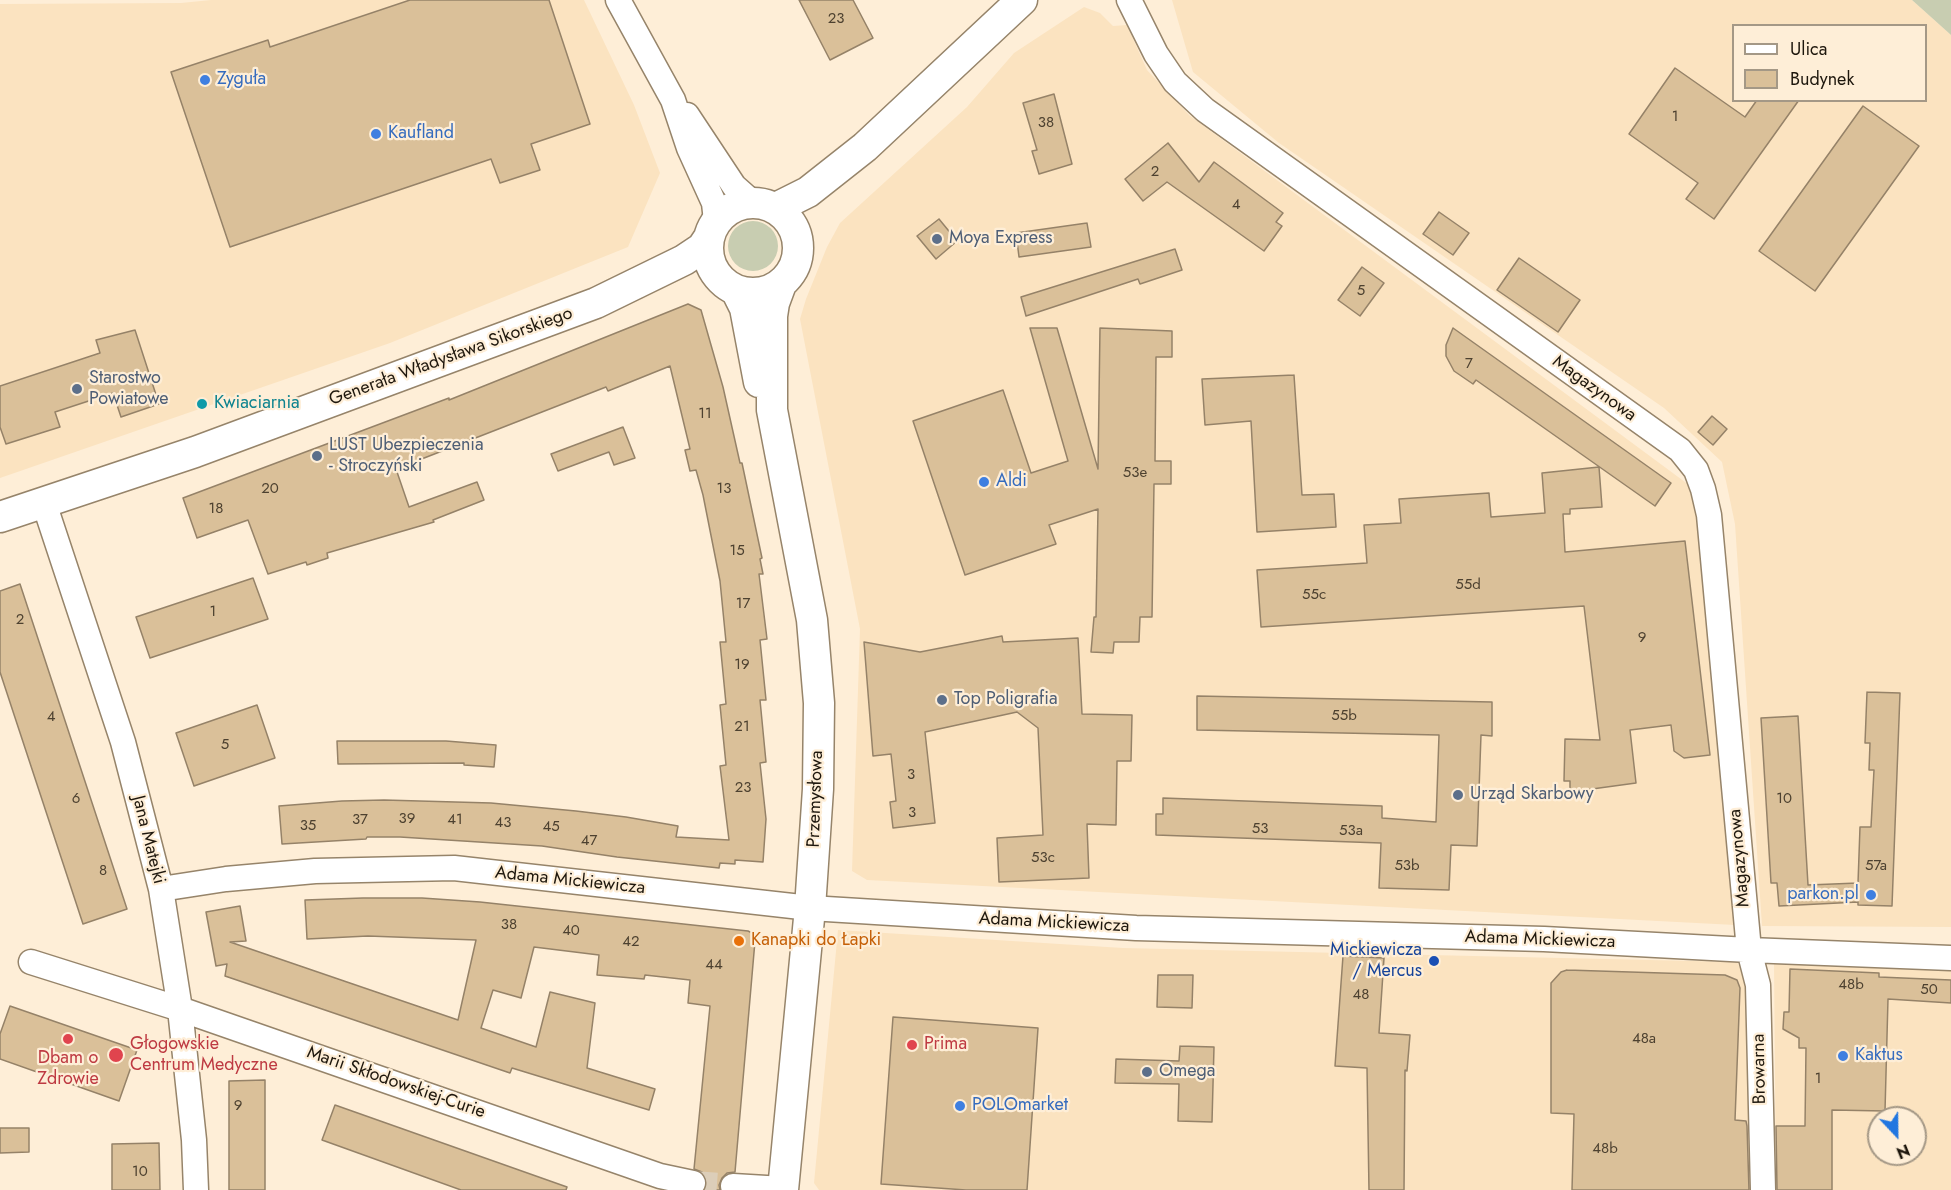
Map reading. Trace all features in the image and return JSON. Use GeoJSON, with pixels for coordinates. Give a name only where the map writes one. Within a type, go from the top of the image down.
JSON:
{"type":"FeatureCollection","features":[{"type":"Feature","properties":{"kind":"street"},"geometry":{"type":"LineString","coordinates":[[618,0],[673,100],[714,203],[708,252],[710,264],[726,282],[747,293],[771,290],[781,284],[795,266],[803,230],[859,165],[881,133]]}},
{"type":"Feature","properties":{"kind":"street"},"geometry":{"type":"LineString","coordinates":[[712,230],[732,207],[793,201],[815,187],[881,133],[1022,0]]}},
{"type":"Feature","properties":{"kind":"street","name":"Magazynowa"},"geometry":{"type":"LineString","coordinates":[[1129,0],[1156,54],[1175,82],[1205,110],[1680,450],[1696,470],[1709,515],[1749,950]]}},
{"type":"Feature","properties":{"kind":"street"},"geometry":{"type":"LineString","coordinates":[[673,100],[689,117],[734,186],[792,223],[799,244]]}},
{"type":"Feature","properties":{"kind":"street","name":"Generała Władysława Sikorskiego"},"geometry":{"type":"LineString","coordinates":[[0,517],[206,448],[596,303],[684,260],[702,248],[712,230]]}},
{"type":"Feature","properties":{"kind":"street","name":"Generała Władysława Sikorskiego"},"geometry":{"type":"LineString","coordinates":[[596,303],[659,289],[692,278],[726,282]]}},
{"type":"Feature","properties":{"kind":"street","name":"Przemysłowa"},"geometry":{"type":"LineString","coordinates":[[726,282],[745,308],[758,378],[772,410]]}},
{"type":"Feature","properties":{"kind":"street","name":"Przemysłowa"},"geometry":{"type":"LineString","coordinates":[[781,284],[772,316],[772,410],[812,620],[819,702],[818,789],[810,908],[783,1190]]}},
{"type":"Feature","properties":{"kind":"street","name":"Jana Matejki"},"geometry":{"type":"LineString","coordinates":[[44,502],[123,742],[161,889],[180,1009],[194,1140],[196,1190]]}},
{"type":"Feature","properties":{"kind":"street","name":"Adama Mickiewicza"},"geometry":{"type":"LineString","coordinates":[[161,889],[226,879],[315,871],[454,868],[810,908],[1136,928],[1544,939],[1951,958]]}},
{"type":"Feature","properties":{"kind":"street","name":"Browarna"},"geometry":{"type":"LineString","coordinates":[[1749,950],[1758,985],[1763,1190]]}},
{"type":"Feature","properties":{"kind":"street","name":"Marii Skłodowskiej-Curie"},"geometry":{"type":"LineString","coordinates":[[31,962],[180,1009],[660,1176],[693,1183]]}},
{"type":"Feature","properties":{"kind":"street"},"geometry":{"type":"LineString","coordinates":[[733,1186],[783,1190]]}},
{"type":"Feature","properties":{"kind":"shaded area"},"geometry":{"type":"Polygon","coordinates":[[[211,0],[584,0],[634,105],[660,173],[628,247],[390,343],[0,478],[0,4],[181,3],[211,0]]]}},
{"type":"Feature","properties":{"kind":"shaded area"},"geometry":{"type":"Polygon","coordinates":[[[1172,0],[1912,0],[1951,35],[1951,927],[1762,926],[1735,524],[1722,462],[1664,408],[1279,143],[1193,72],[1172,0]]]}},
{"type":"Feature","properties":{"kind":"shaded area"},"geometry":{"type":"Polygon","coordinates":[[[1084,7],[1100,13],[1113,26],[1127,25],[1147,70],[1189,115],[1689,485],[1701,521],[1735,925],[867,880],[852,871],[860,629],[800,319],[827,247],[840,223],[967,107],[1014,53],[1084,7]]]}},
{"type":"Feature","properties":{"kind":"shaded area"},"geometry":{"type":"Polygon","coordinates":[[[838,930],[1123,948],[1737,962],[1749,985],[1751,1190],[819,1190],[814,1183],[838,930]]]}},
{"type":"Feature","properties":{"kind":"shaded area"},"geometry":{"type":"Polygon","coordinates":[[[1774,963],[1951,970],[1951,1190],[1776,1190],[1774,963]]]}},
{"type":"Feature","properties":{"kind":"green space"},"geometry":{"type":"Polygon","coordinates":[[[1912,0],[1951,0],[1951,35],[1912,0]]]}},
{"type":"Feature","properties":{"kind":"green space"},"geometry":{"type":"Polygon","coordinates":[[[748,221],[758,221],[771,228],[778,241],[778,251],[771,264],[758,271],[748,271],[739,267],[732,260],[728,251],[728,241],[732,232],[739,225],[748,221]]]}},
{"type":"Feature","properties":{"kind":"building","name":"Kaufland"},"geometry":{"type":"Polygon","coordinates":[[[410,0],[549,0],[590,124],[531,144],[540,170],[500,183],[491,159],[230,247],[171,72],[268,40],[270,47],[410,0]]]}},
{"type":"Feature","properties":{"kind":"building"},"geometry":{"type":"Polygon","coordinates":[[[799,0],[853,0],[873,38],[830,60],[799,0]]]}},
{"type":"Feature","properties":{"kind":"building"},"geometry":{"type":"Polygon","coordinates":[[[1675,68],[1745,117],[1756,102],[1798,102],[1714,219],[1686,199],[1698,183],[1629,134],[1675,68]]]}},
{"type":"Feature","properties":{"kind":"building"},"geometry":{"type":"Polygon","coordinates":[[[1054,94],[1072,164],[1039,174],[1032,151],[1037,150],[1023,103],[1054,94]]]}},
{"type":"Feature","properties":{"kind":"building"},"geometry":{"type":"Polygon","coordinates":[[[1863,106],[1919,146],[1815,291],[1759,251],[1863,106]]]}},
{"type":"Feature","properties":{"kind":"building"},"geometry":{"type":"Polygon","coordinates":[[[1168,143],[1199,182],[1214,162],[1283,213],[1276,222],[1282,226],[1264,251],[1167,182],[1143,201],[1125,179],[1168,143]]]}},
{"type":"Feature","properties":{"kind":"building"},"geometry":{"type":"Polygon","coordinates":[[[1439,212],[1469,233],[1453,255],[1423,234],[1439,212]]]}},
{"type":"Feature","properties":{"kind":"building","name":"Moya Express"},"geometry":{"type":"Polygon","coordinates":[[[939,219],[957,241],[936,259],[917,236],[939,219]]]}},
{"type":"Feature","properties":{"kind":"building"},"geometry":{"type":"Polygon","coordinates":[[[1087,223],[1091,247],[1019,257],[1016,233],[1087,223]]]}},
{"type":"Feature","properties":{"kind":"building"},"geometry":{"type":"Polygon","coordinates":[[[1175,249],[1182,270],[1140,284],[1138,279],[1026,316],[1021,297],[1175,249]]]}},
{"type":"Feature","properties":{"kind":"building"},"geometry":{"type":"Polygon","coordinates":[[[1519,258],[1580,300],[1558,332],[1497,290],[1519,258]]]}},
{"type":"Feature","properties":{"kind":"building"},"geometry":{"type":"Polygon","coordinates":[[[1362,267],[1384,283],[1360,316],[1338,300],[1362,267]]]}},
{"type":"Feature","properties":{"kind":"building"},"geometry":{"type":"Polygon","coordinates":[[[688,304],[701,310],[723,387],[740,463],[742,463],[762,558],[760,559],[763,574],[759,574],[767,639],[760,640],[766,700],[760,700],[766,762],[760,763],[766,819],[763,862],[735,860],[735,864],[720,863],[719,868],[542,846],[400,837],[367,837],[366,839],[282,844],[279,806],[384,800],[491,803],[576,811],[678,826],[676,837],[729,840],[720,766],[726,765],[720,705],[726,704],[720,642],[726,642],[720,581],[703,495],[696,470],[690,471],[685,450],[690,449],[670,366],[608,391],[606,387],[396,469],[409,507],[477,482],[484,500],[433,520],[434,522],[327,553],[328,558],[307,565],[306,562],[268,574],[248,520],[197,538],[183,498],[449,398],[449,400],[688,304]]]}},
{"type":"Feature","properties":{"kind":"building"},"geometry":{"type":"Polygon","coordinates":[[[1030,328],[1057,328],[1098,469],[1100,328],[1172,331],[1172,357],[1156,357],[1155,461],[1171,461],[1171,484],[1154,484],[1152,617],[1140,617],[1139,642],[1114,642],[1113,653],[1091,652],[1094,617],[1096,617],[1098,509],[1049,525],[1056,544],[965,575],[913,421],[1003,390],[1031,473],[1068,461],[1030,328]]]}},
{"type":"Feature","properties":{"kind":"building"},"geometry":{"type":"Polygon","coordinates":[[[1453,328],[1671,483],[1655,506],[1476,380],[1473,384],[1454,371],[1446,356],[1446,345],[1453,328]]]}},
{"type":"Feature","properties":{"kind":"building","name":"Starostwo Powiatowe"},"geometry":{"type":"Polygon","coordinates":[[[135,330],[159,404],[121,417],[113,393],[55,412],[60,427],[6,444],[0,427],[0,386],[100,353],[96,340],[135,330]]]}},
{"type":"Feature","properties":{"kind":"building"},"geometry":{"type":"Polygon","coordinates":[[[1294,375],[1302,495],[1334,494],[1336,527],[1257,532],[1251,421],[1205,425],[1202,379],[1294,375]]]}},
{"type":"Feature","properties":{"kind":"building"},"geometry":{"type":"Polygon","coordinates":[[[1712,416],[1727,429],[1713,445],[1698,432],[1712,416]]]}},
{"type":"Feature","properties":{"kind":"building"},"geometry":{"type":"Polygon","coordinates":[[[623,427],[635,458],[614,465],[609,452],[558,471],[551,454],[623,427]]]}},
{"type":"Feature","properties":{"kind":"building"},"geometry":{"type":"Polygon","coordinates":[[[1599,467],[1602,507],[1570,509],[1570,514],[1563,514],[1565,552],[1685,541],[1710,755],[1684,758],[1674,751],[1671,725],[1630,730],[1636,783],[1570,792],[1570,781],[1564,781],[1565,739],[1600,740],[1584,606],[1261,627],[1257,570],[1367,563],[1364,525],[1401,523],[1399,499],[1489,493],[1491,517],[1545,513],[1542,473],[1599,467]]]}},
{"type":"Feature","properties":{"kind":"building"},"geometry":{"type":"Polygon","coordinates":[[[253,578],[268,619],[150,658],[136,617],[253,578]]]}},
{"type":"Feature","properties":{"kind":"building"},"geometry":{"type":"Polygon","coordinates":[[[20,584],[127,909],[83,924],[0,672],[0,591],[20,584]]]}},
{"type":"Feature","properties":{"kind":"building"},"geometry":{"type":"Polygon","coordinates":[[[1002,636],[1003,642],[1078,638],[1082,714],[1132,715],[1131,761],[1117,761],[1116,825],[1087,824],[1089,878],[999,882],[997,838],[1043,835],[1038,728],[1017,712],[925,732],[935,823],[893,828],[890,802],[896,801],[891,754],[873,756],[864,642],[920,652],[1002,636]]]}},
{"type":"Feature","properties":{"kind":"building"},"geometry":{"type":"Polygon","coordinates":[[[1867,692],[1900,693],[1892,906],[1858,905],[1858,902],[1779,906],[1777,883],[1771,883],[1761,718],[1798,716],[1808,885],[1858,883],[1860,827],[1871,827],[1874,770],[1869,770],[1870,743],[1865,743],[1867,692]]]}},
{"type":"Feature","properties":{"kind":"building"},"geometry":{"type":"Polygon","coordinates":[[[1197,696],[1492,702],[1492,736],[1481,735],[1477,846],[1451,845],[1449,890],[1379,888],[1381,843],[1156,835],[1156,814],[1163,814],[1163,798],[1382,806],[1382,818],[1436,822],[1439,735],[1197,730],[1197,696]]]}},
{"type":"Feature","properties":{"kind":"building"},"geometry":{"type":"Polygon","coordinates":[[[257,705],[275,758],[194,786],[176,733],[257,705]]]}},
{"type":"Feature","properties":{"kind":"building"},"geometry":{"type":"Polygon","coordinates":[[[337,741],[446,741],[496,745],[494,767],[464,765],[464,763],[338,764],[337,741]]]}},
{"type":"Feature","properties":{"kind":"building"},"geometry":{"type":"Polygon","coordinates":[[[422,898],[480,902],[748,931],[754,934],[735,1172],[727,1173],[722,1178],[719,1185],[720,1190],[705,1190],[706,1178],[702,1172],[694,1169],[710,1006],[688,1003],[690,980],[645,975],[644,979],[597,975],[599,955],[534,947],[521,998],[493,990],[481,1028],[536,1047],[550,992],[595,1003],[587,1068],[655,1089],[649,1110],[512,1068],[510,1073],[225,976],[227,964],[216,966],[206,912],[240,906],[246,941],[230,942],[458,1020],[476,940],[368,936],[307,939],[305,900],[422,898]]]}},
{"type":"Feature","properties":{"kind":"building"},"geometry":{"type":"Polygon","coordinates":[[[1343,956],[1384,958],[1379,1033],[1410,1035],[1407,1071],[1405,1070],[1404,1190],[1369,1190],[1367,1068],[1335,1066],[1343,956]]]}},
{"type":"Feature","properties":{"kind":"building"},"geometry":{"type":"Polygon","coordinates":[[[1790,969],[1879,973],[1879,977],[1951,980],[1951,1003],[1888,999],[1885,1106],[1867,1106],[1867,1111],[1832,1110],[1832,1190],[1777,1190],[1776,1126],[1805,1126],[1806,1048],[1799,1048],[1799,1038],[1783,1029],[1784,1012],[1789,1012],[1790,969]]]}},
{"type":"Feature","properties":{"kind":"building"},"geometry":{"type":"Polygon","coordinates":[[[1567,970],[1725,975],[1737,980],[1740,988],[1735,1120],[1746,1121],[1747,1126],[1749,1190],[1572,1190],[1574,1114],[1551,1113],[1551,983],[1561,972],[1567,970]]]}},
{"type":"Feature","properties":{"kind":"building"},"geometry":{"type":"Polygon","coordinates":[[[1158,975],[1193,975],[1192,1008],[1157,1007],[1158,975]]]}},
{"type":"Feature","properties":{"kind":"building"},"geometry":{"type":"Polygon","coordinates":[[[10,1006],[137,1050],[119,1101],[0,1059],[0,1034],[10,1006]]]}},
{"type":"Feature","properties":{"kind":"building","name":"POLOmarket"},"geometry":{"type":"Polygon","coordinates":[[[893,1017],[1038,1028],[1027,1190],[966,1190],[881,1184],[893,1017]]]}},
{"type":"Feature","properties":{"kind":"building"},"geometry":{"type":"Polygon","coordinates":[[[1180,1046],[1214,1047],[1212,1122],[1178,1121],[1179,1084],[1115,1083],[1116,1059],[1179,1061],[1180,1046]]]}},
{"type":"Feature","properties":{"kind":"building"},"geometry":{"type":"Polygon","coordinates":[[[265,1080],[265,1190],[229,1190],[229,1081],[265,1080]]]}},
{"type":"Feature","properties":{"kind":"building"},"geometry":{"type":"Polygon","coordinates":[[[335,1105],[567,1187],[566,1190],[461,1190],[322,1140],[335,1105]]]}},
{"type":"Feature","properties":{"kind":"building"},"geometry":{"type":"Polygon","coordinates":[[[0,1128],[29,1128],[29,1152],[0,1153],[0,1128]]]}},
{"type":"Feature","properties":{"kind":"building"},"geometry":{"type":"Polygon","coordinates":[[[159,1143],[160,1190],[112,1190],[112,1144],[159,1143]]]}},
{"type":"Feature","properties":{"kind":"tunnel"},"geometry":{"type":"LineString","coordinates":[[693,1183],[733,1186]]}},
{"type":"Feature","properties":{"kind":"place","name":"Zyguła"},"geometry":{"type":"Point","coordinates":[205,80]}},
{"type":"Feature","properties":{"kind":"place","name":"Kaufland"},"geometry":{"type":"Point","coordinates":[376,134]}},
{"type":"Feature","properties":{"kind":"place","name":"Moya Express"},"geometry":{"type":"Point","coordinates":[937,239]}},
{"type":"Feature","properties":{"kind":"place","name":"Starostwo Powiatowe"},"geometry":{"type":"Point","coordinates":[77,389]}},
{"type":"Feature","properties":{"kind":"place","name":"Kwiaciarnia"},"geometry":{"type":"Point","coordinates":[202,404]}},
{"type":"Feature","properties":{"kind":"place","name":"LUST Ubezpieczenia - Stroczyński"},"geometry":{"type":"Point","coordinates":[317,456]}},
{"type":"Feature","properties":{"kind":"place","name":"Aldi"},"geometry":{"type":"Point","coordinates":[984,482]}},
{"type":"Feature","properties":{"kind":"place","name":"Top Poligrafia"},"geometry":{"type":"Point","coordinates":[942,700]}},
{"type":"Feature","properties":{"kind":"place","name":"Urząd Skarbowy"},"geometry":{"type":"Point","coordinates":[1458,795]}},
{"type":"Feature","properties":{"kind":"place","name":"parkon.pl"},"geometry":{"type":"Point","coordinates":[1871,895]}},
{"type":"Feature","properties":{"kind":"place","name":"Kanapki do Łapki"},"geometry":{"type":"Point","coordinates":[739,941]}},
{"type":"Feature","properties":{"kind":"place","name":"Mickiewicza / Mercus"},"geometry":{"type":"Point","coordinates":[1434,961]}},
{"type":"Feature","properties":{"kind":"place","name":"Dbam o Zdrowie"},"geometry":{"type":"Point","coordinates":[68,1039]}},
{"type":"Feature","properties":{"kind":"place","name":"Prima"},"geometry":{"type":"Point","coordinates":[912,1045]}},
{"type":"Feature","properties":{"kind":"place","name":"Głogowskie Centrum Medyczne"},"geometry":{"type":"Point","coordinates":[116,1055]}},
{"type":"Feature","properties":{"kind":"place","name":"Kaktus"},"geometry":{"type":"Point","coordinates":[1843,1056]}},
{"type":"Feature","properties":{"kind":"place","name":"Omega"},"geometry":{"type":"Point","coordinates":[1147,1072]}},
{"type":"Feature","properties":{"kind":"place","name":"POLOmarket"},"geometry":{"type":"Point","coordinates":[960,1106]}}]}
